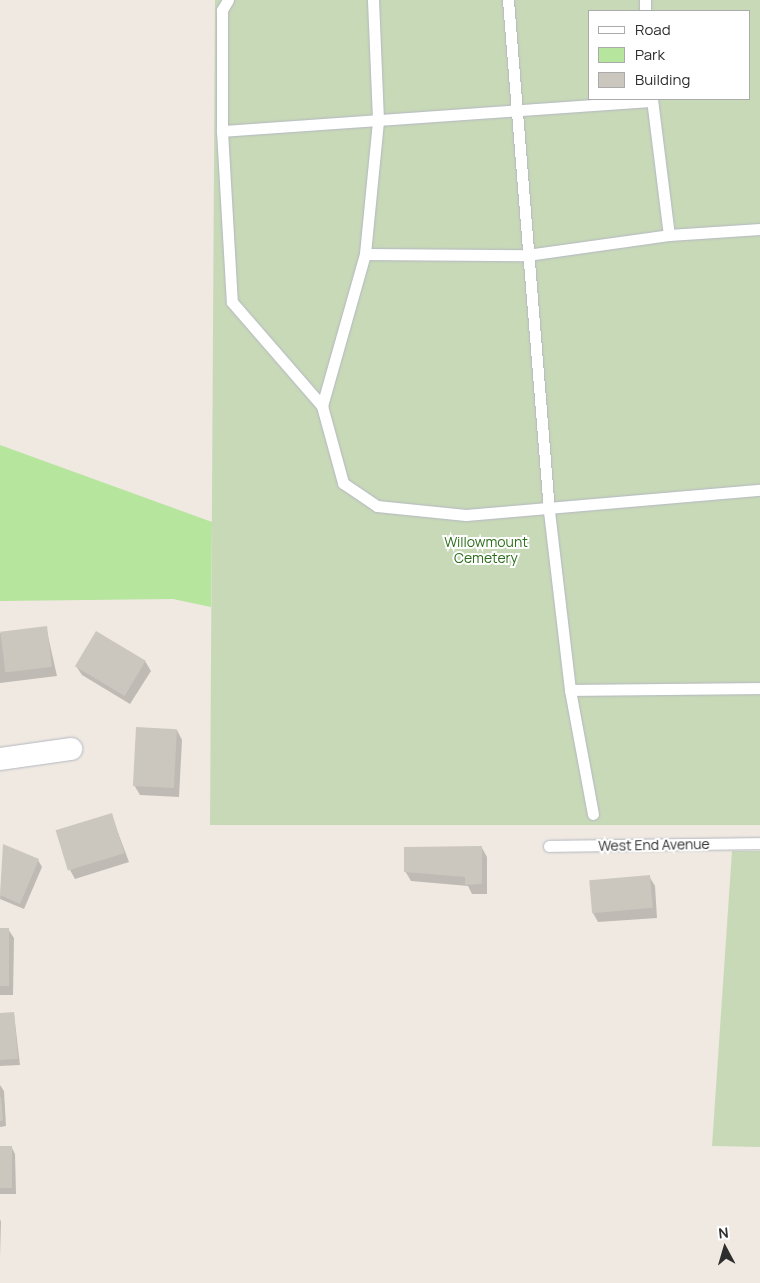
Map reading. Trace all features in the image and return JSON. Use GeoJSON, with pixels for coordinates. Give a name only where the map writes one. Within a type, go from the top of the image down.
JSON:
{"type":"FeatureCollection","features":[{"type":"Feature","properties":{"kind":"street"},"geometry":{"type":"LineString","coordinates":[[0,759],[71,748]]}},
{"type":"Feature","properties":{"kind":"lane"},"geometry":{"type":"LineString","coordinates":[[228,0],[222,10],[222,131],[232,302],[322,406],[343,483],[377,506],[466,515],[549,510],[760,490]]}},
{"type":"Feature","properties":{"kind":"lane"},"geometry":{"type":"LineString","coordinates":[[322,406],[365,254],[378,121],[373,0]]}},
{"type":"Feature","properties":{"kind":"lane"},"geometry":{"type":"LineString","coordinates":[[508,0],[519,114],[527,255],[549,510],[570,690],[593,814]]}},
{"type":"Feature","properties":{"kind":"lane"},"geometry":{"type":"LineString","coordinates":[[222,131],[519,114],[652,100],[669,234]]}},
{"type":"Feature","properties":{"kind":"lane"},"geometry":{"type":"LineString","coordinates":[[365,254],[527,255],[669,234],[760,230]]}},
{"type":"Feature","properties":{"kind":"lane"},"geometry":{"type":"LineString","coordinates":[[570,690],[760,688]]}},
{"type":"Feature","properties":{"kind":"lane","name":"West End Avenue"},"geometry":{"type":"LineString","coordinates":[[549,846],[760,843]]}},
{"type":"Feature","properties":{"kind":"green space","name":"Willowmount Cemetery"},"geometry":{"type":"Polygon","coordinates":[[[215,0],[760,0],[760,825],[210,825],[215,0]]]}},
{"type":"Feature","properties":{"kind":"green space"},"geometry":{"type":"Polygon","coordinates":[[[0,445],[212,522],[211,607],[173,599],[0,601],[0,445]]]}},
{"type":"Feature","properties":{"kind":"green space"},"geometry":{"type":"Polygon","coordinates":[[[732,851],[760,851],[760,1147],[712,1146],[732,851]]]}},
{"type":"Feature","properties":{"kind":"building"},"geometry":{"type":"Polygon","coordinates":[[[47,626],[52,667],[5,672],[0,632],[47,626]]]}},
{"type":"Feature","properties":{"kind":"building"},"geometry":{"type":"Polygon","coordinates":[[[96,631],[146,661],[125,696],[75,666],[96,631]]]}},
{"type":"Feature","properties":{"kind":"building"},"geometry":{"type":"Polygon","coordinates":[[[136,727],[177,729],[174,788],[133,786],[136,727]]]}},
{"type":"Feature","properties":{"kind":"building"},"geometry":{"type":"Polygon","coordinates":[[[112,813],[124,853],[68,870],[56,830],[112,813]]]}},
{"type":"Feature","properties":{"kind":"building"},"geometry":{"type":"Polygon","coordinates":[[[3,844],[39,859],[20,904],[0,895],[3,844]]]}},
{"type":"Feature","properties":{"kind":"building"},"geometry":{"type":"Polygon","coordinates":[[[482,846],[482,884],[465,885],[465,877],[404,872],[404,847],[482,846]]]}},
{"type":"Feature","properties":{"kind":"building"},"geometry":{"type":"Polygon","coordinates":[[[650,875],[653,908],[592,913],[589,880],[650,875]]]}},
{"type":"Feature","properties":{"kind":"building"},"geometry":{"type":"Polygon","coordinates":[[[0,928],[9,928],[9,986],[0,986],[0,928]]]}},
{"type":"Feature","properties":{"kind":"building"},"geometry":{"type":"Polygon","coordinates":[[[14,1012],[18,1059],[0,1060],[0,1013],[14,1012]]]}},
{"type":"Feature","properties":{"kind":"building"},"geometry":{"type":"Polygon","coordinates":[[[0,1097],[3,1120],[0,1121],[0,1097]]]}},
{"type":"Feature","properties":{"kind":"building"},"geometry":{"type":"Polygon","coordinates":[[[0,1146],[12,1146],[12,1188],[0,1188],[0,1146]]]}}]}
